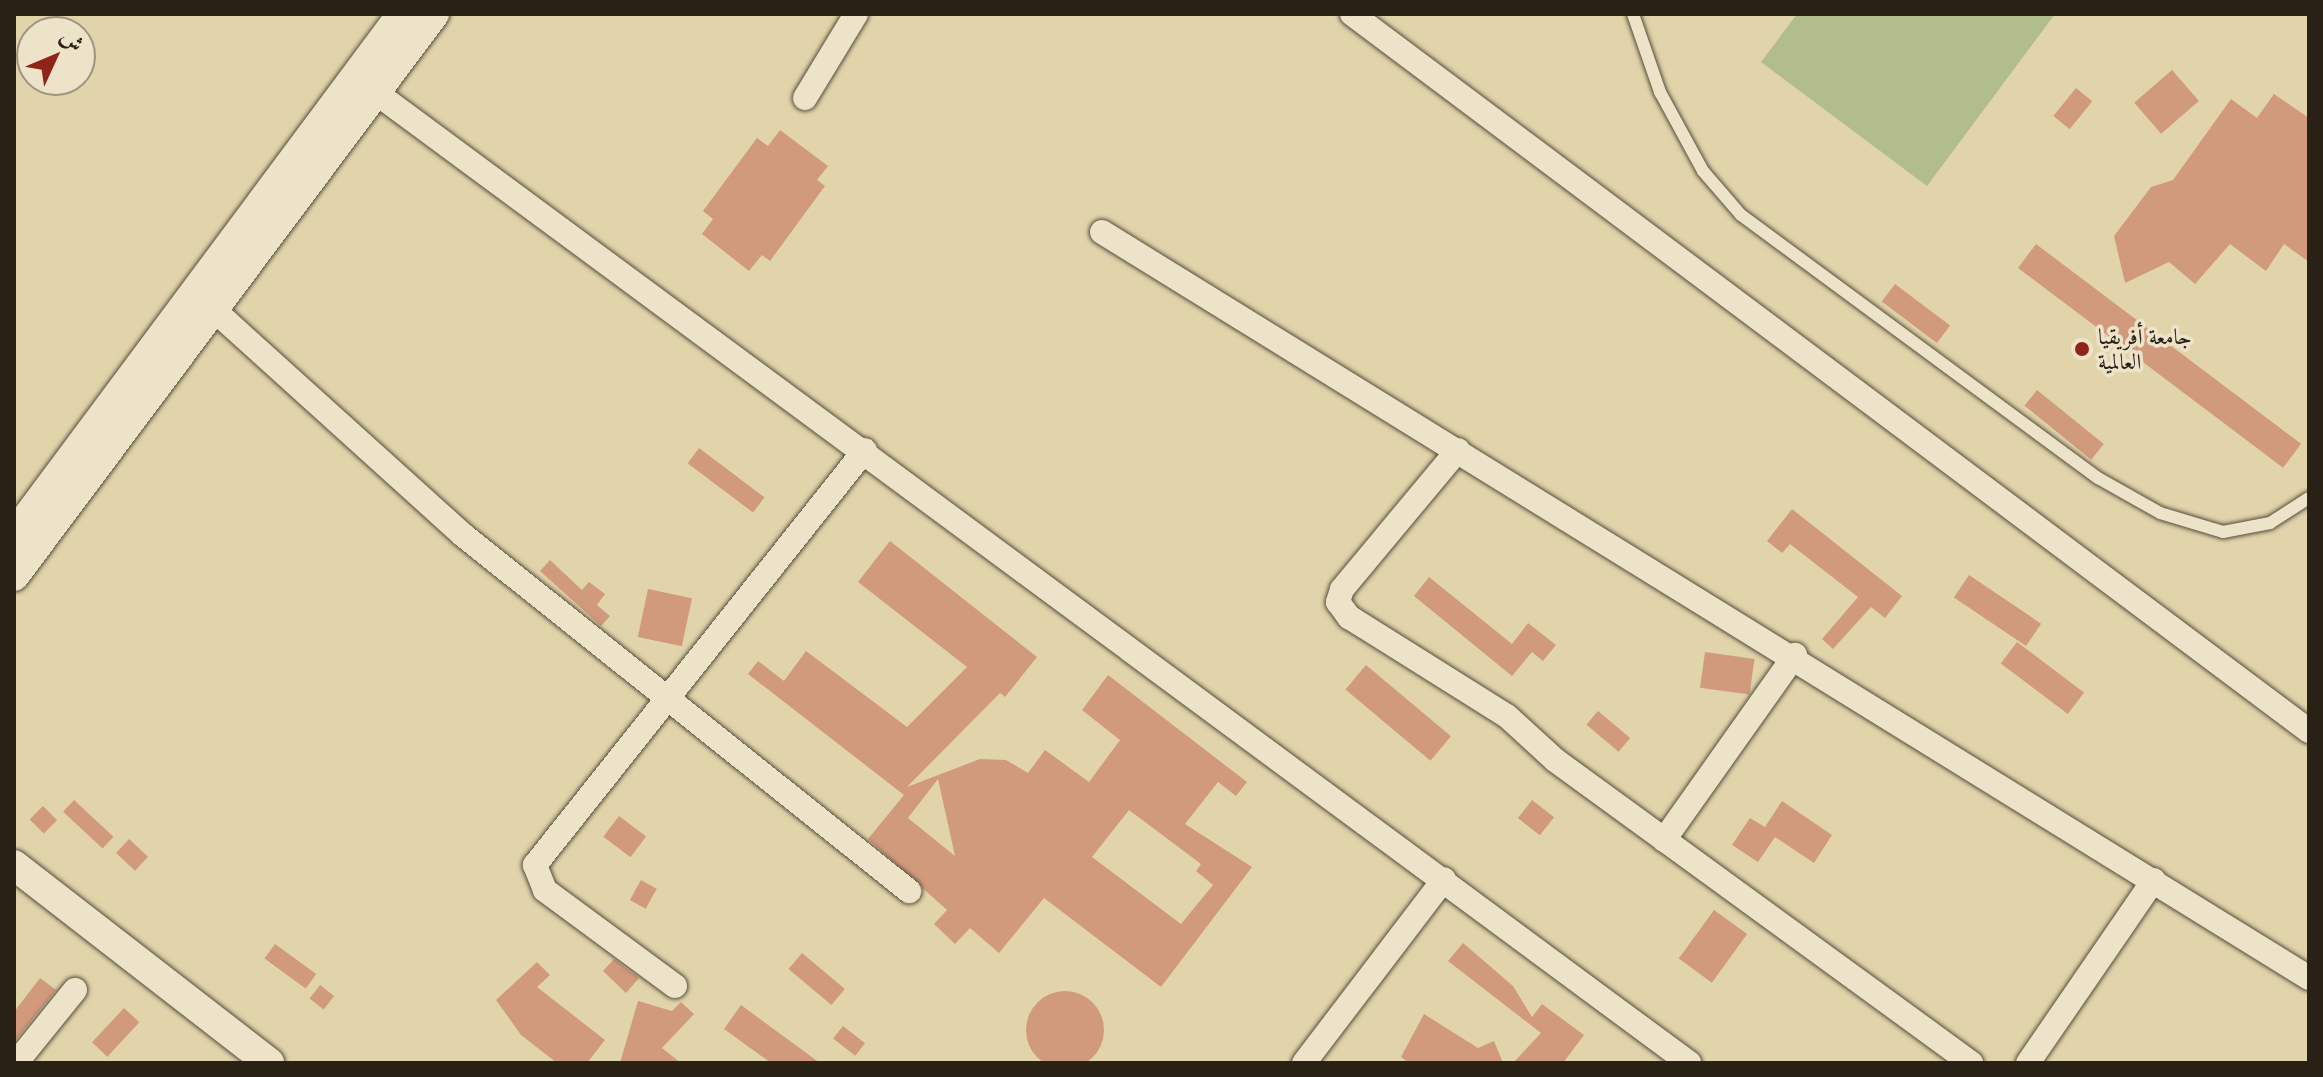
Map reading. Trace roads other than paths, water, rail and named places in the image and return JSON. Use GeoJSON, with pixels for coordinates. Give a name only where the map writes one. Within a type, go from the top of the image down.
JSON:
{"type":"FeatureCollection","features":[{"type":"Feature","properties":{"kind":"street"},"geometry":{"type":"LineString","coordinates":[[14,535],[402,14]]}},
{"type":"Feature","properties":{"kind":"street"},"geometry":{"type":"LineString","coordinates":[[14,576],[434,14]]}},
{"type":"Feature","properties":{"kind":"street"},"geometry":{"type":"LineString","coordinates":[[805,98],[856,14]]}},
{"type":"Feature","properties":{"kind":"street"},"geometry":{"type":"LineString","coordinates":[[1352,14],[2309,731]]}},
{"type":"Feature","properties":{"kind":"street"},"geometry":{"type":"LineString","coordinates":[[375,92],[865,450],[1689,1063]]}},
{"type":"Feature","properties":{"kind":"street"},"geometry":{"type":"LineString","coordinates":[[1102,232],[1795,655],[2309,978]]}},
{"type":"Feature","properties":{"kind":"street"},"geometry":{"type":"LineString","coordinates":[[214,310],[463,535],[909,891]]}},
{"type":"Feature","properties":{"kind":"street"},"geometry":{"type":"LineString","coordinates":[[675,986],[545,890],[535,865],[663,697],[865,450]]}},
{"type":"Feature","properties":{"kind":"street"},"geometry":{"type":"LineString","coordinates":[[1458,450],[1342,589],[1338,602],[1349,617],[1507,716],[1664,840],[1971,1063]]}},
{"type":"Feature","properties":{"kind":"street"},"geometry":{"type":"LineString","coordinates":[[1664,840],[1795,655]]}},
{"type":"Feature","properties":{"kind":"street"},"geometry":{"type":"LineString","coordinates":[[14,865],[269,1063]]}},
{"type":"Feature","properties":{"kind":"street"},"geometry":{"type":"LineString","coordinates":[[1304,1063],[1444,879]]}},
{"type":"Feature","properties":{"kind":"street"},"geometry":{"type":"LineString","coordinates":[[2028,1063],[2154,880]]}},
{"type":"Feature","properties":{"kind":"street"},"geometry":{"type":"LineString","coordinates":[[16,1063],[75,990]]}},
{"type":"Feature","properties":{"kind":"lane"},"geometry":{"type":"LineString","coordinates":[[1632,16],[1660,92],[1703,171],[1741,215],[2098,478],[2160,513],[2223,532],[2270,523],[2309,498]]}},
{"type":"Feature","properties":{"kind":"place","name":"جامعة أفريقيا العالمية"},"geometry":{"type":"Point","coordinates":[2082,349]}}]}
